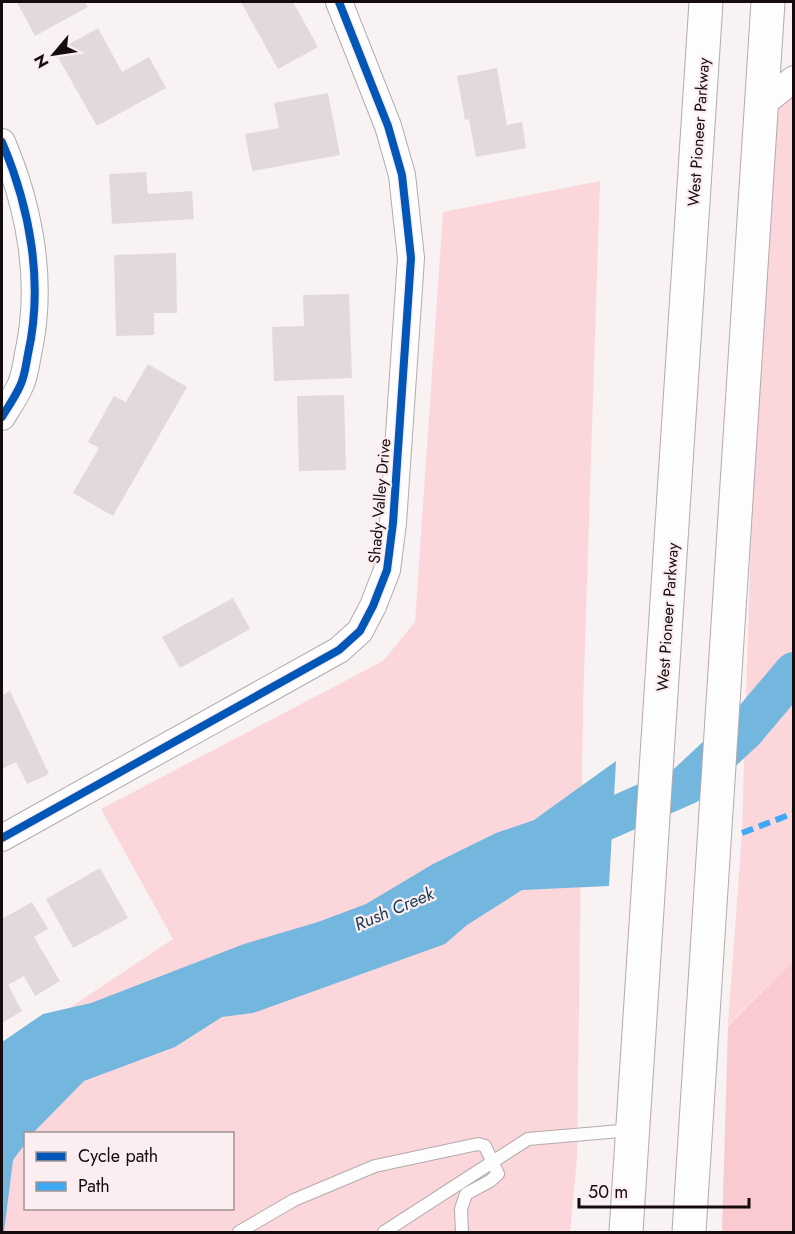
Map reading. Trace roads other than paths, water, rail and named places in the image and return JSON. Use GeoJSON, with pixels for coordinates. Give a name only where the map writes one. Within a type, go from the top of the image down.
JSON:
{"type":"FeatureCollection","features":[{"type":"Feature","properties":{"kind":"main road","name":"West Pioneer Parkway"},"geometry":{"type":"LineString","coordinates":[[626,1233],[706,2]]}},
{"type":"Feature","properties":{"kind":"main road"},"geometry":{"type":"LineString","coordinates":[[689,1233],[768,2]]}},
{"type":"Feature","properties":{"kind":"street","name":"Shady Valley Drive"},"geometry":{"type":"LineString","coordinates":[[2,838],[339,650],[360,631],[373,606],[387,570],[393,523],[411,258],[402,175],[388,126],[339,2]]}},
{"type":"Feature","properties":{"kind":"street"},"geometry":{"type":"LineString","coordinates":[[761,105],[794,79]]}},
{"type":"Feature","properties":{"kind":"street"},"geometry":{"type":"LineString","coordinates":[[2,142],[17,177],[28,219],[35,287],[32,335],[21,384],[2,417]]}},
{"type":"Feature","properties":{"kind":"lane"},"geometry":{"type":"LineString","coordinates":[[384,1233],[528,1139],[633,1130]]}},
{"type":"Feature","properties":{"kind":"lane"},"geometry":{"type":"LineString","coordinates":[[239,1233],[294,1200],[375,1166],[478,1144],[485,1146],[494,1161],[498,1174],[466,1194],[461,1209],[462,1233]]}},
{"type":"Feature","properties":{"kind":"water"},"geometry":{"type":"Polygon","coordinates":[[[616,761],[609,886],[522,890],[467,925],[445,944],[253,1013],[222,1017],[175,1047],[84,1081],[34,1132],[24,1132],[24,1145],[13,1160],[4,1232],[2,1232],[2,1042],[43,1014],[91,1003],[244,944],[318,922],[366,904],[433,864],[496,833],[534,820],[616,761]]]}},
{"type":"Feature","properties":{"kind":"waterway","name":"Rush Creek"},"geometry":{"type":"LineString","coordinates":[[563,839],[686,785],[745,730],[794,672]]}}]}
